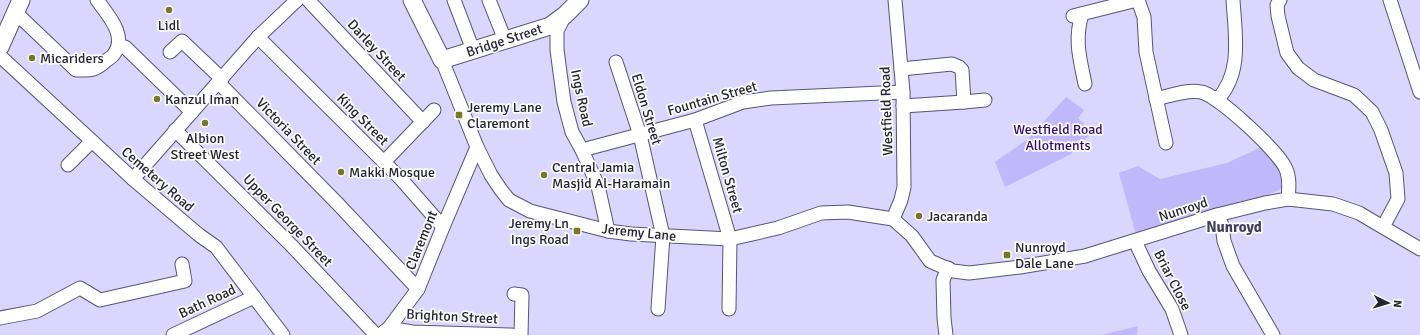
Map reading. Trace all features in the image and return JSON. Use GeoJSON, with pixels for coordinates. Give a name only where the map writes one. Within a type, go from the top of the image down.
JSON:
{"type":"FeatureCollection","features":[{"type":"Feature","properties":{"kind":"main road","name":"Jeremy Lane"},"geometry":{"type":"LineString","coordinates":[[412,0],[442,60]]}},
{"type":"Feature","properties":{"kind":"main road","name":"Bridge Street"},"geometry":{"type":"LineString","coordinates":[[442,60],[550,26],[565,16],[580,0]]}},
{"type":"Feature","properties":{"kind":"main road"},"geometry":{"type":"LineString","coordinates":[[0,47],[18,6]]}},
{"type":"Feature","properties":{"kind":"street"},"geometry":{"type":"LineString","coordinates":[[18,6],[76,70],[93,70],[101,66],[115,53],[119,44],[118,34],[112,20],[97,0]]}},
{"type":"Feature","properties":{"kind":"street"},"geometry":{"type":"LineString","coordinates":[[133,179],[258,37],[297,0]]}},
{"type":"Feature","properties":{"kind":"street","name":"Darley Street"},"geometry":{"type":"LineString","coordinates":[[308,0],[423,122]]}},
{"type":"Feature","properties":{"kind":"street"},"geometry":{"type":"LineString","coordinates":[[454,0],[473,50]]}},
{"type":"Feature","properties":{"kind":"street"},"geometry":{"type":"LineString","coordinates":[[489,0],[505,40]]}},
{"type":"Feature","properties":{"kind":"street","name":"Westfield Road"},"geometry":{"type":"LineString","coordinates":[[893,218],[902,200],[904,187],[903,92],[895,0]]}},
{"type":"Feature","properties":{"kind":"street"},"geometry":{"type":"LineString","coordinates":[[1085,84],[1078,45],[1077,15],[1138,0],[1144,17],[1146,52],[1166,143]]}},
{"type":"Feature","properties":{"kind":"street"},"geometry":{"type":"LineString","coordinates":[[1217,100],[1224,92],[1231,79],[1236,56],[1234,0]]}},
{"type":"Feature","properties":{"kind":"street"},"geometry":{"type":"LineString","coordinates":[[1280,0],[1277,5],[1278,16],[1287,53],[1298,68],[1314,80],[1354,96],[1372,112],[1381,130],[1396,173],[1398,199],[1383,227]]}},
{"type":"Feature","properties":{"kind":"street"},"geometry":{"type":"LineString","coordinates":[[1390,0],[1420,92]]}},
{"type":"Feature","properties":{"kind":"street","name":"Ings Road"},"geometry":{"type":"LineString","coordinates":[[565,16],[557,31],[557,50],[564,102],[572,132],[582,150],[598,186],[608,230]]}},
{"type":"Feature","properties":{"kind":"street","name":"King Street"},"geometry":{"type":"LineString","coordinates":[[258,37],[401,179],[443,227]]}},
{"type":"Feature","properties":{"kind":"street","name":"Victoria Street"},"geometry":{"type":"LineString","coordinates":[[170,52],[182,41],[418,289]]}},
{"type":"Feature","properties":{"kind":"street"},"geometry":{"type":"LineString","coordinates":[[125,47],[192,112]]}},
{"type":"Feature","properties":{"kind":"street","name":"Cemetery Road"},"geometry":{"type":"LineString","coordinates":[[0,56],[91,142],[199,235],[216,247],[283,335]]}},
{"type":"Feature","properties":{"kind":"street","name":"Jeremy Lane"},"geometry":{"type":"LineString","coordinates":[[442,60],[477,147],[491,175],[509,200],[530,211],[608,230],[631,234],[730,239],[778,228],[821,213],[848,212],[893,218]]}},
{"type":"Feature","properties":{"kind":"street","name":"Eldon Street"},"geometry":{"type":"LineString","coordinates":[[616,62],[640,135],[663,236],[658,309]]}},
{"type":"Feature","properties":{"kind":"street"},"geometry":{"type":"LineString","coordinates":[[901,69],[952,64],[959,66],[962,70],[964,102]]}},
{"type":"Feature","properties":{"kind":"street","name":"Fountain Street"},"geometry":{"type":"LineString","coordinates":[[582,150],[695,120],[743,102],[771,98],[903,92]]}},
{"type":"Feature","properties":{"kind":"street"},"geometry":{"type":"LineString","coordinates":[[1156,99],[1188,92],[1201,92],[1217,100],[1276,154],[1286,169],[1289,184],[1288,199]]}},
{"type":"Feature","properties":{"kind":"street"},"geometry":{"type":"LineString","coordinates":[[903,106],[985,100]]}},
{"type":"Feature","properties":{"kind":"street"},"geometry":{"type":"LineString","coordinates":[[384,162],[434,110]]}},
{"type":"Feature","properties":{"kind":"street","name":"Milton Street"},"geometry":{"type":"LineString","coordinates":[[695,120],[730,239],[729,309]]}},
{"type":"Feature","properties":{"kind":"street","name":"Upper George Street"},"geometry":{"type":"LineString","coordinates":[[175,130],[291,245],[376,335]]}},
{"type":"Feature","properties":{"kind":"street"},"geometry":{"type":"LineString","coordinates":[[68,165],[91,142]]}},
{"type":"Feature","properties":{"kind":"street","name":"Claremont"},"geometry":{"type":"LineString","coordinates":[[385,332],[418,289],[477,147]]}},
{"type":"Feature","properties":{"kind":"street","name":"Nunroyd"},"geometry":{"type":"LineString","coordinates":[[948,268],[953,271],[969,273],[1020,267],[1085,256],[1217,215],[1288,199],[1333,204],[1359,213],[1420,249]]}},
{"type":"Feature","properties":{"kind":"street"},"geometry":{"type":"LineString","coordinates":[[1217,215],[1222,225],[1224,241],[1233,266],[1273,335]]}},
{"type":"Feature","properties":{"kind":"street"},"geometry":{"type":"LineString","coordinates":[[893,218],[912,236],[930,260],[948,268],[943,280],[946,335]]}},
{"type":"Feature","properties":{"kind":"street","name":"Briar Close"},"geometry":{"type":"LineString","coordinates":[[1135,241],[1149,271],[1172,309],[1181,335]]}},
{"type":"Feature","properties":{"kind":"street"},"geometry":{"type":"LineString","coordinates":[[0,318],[37,312],[80,288],[100,300],[185,281],[182,264]]}},
{"type":"Feature","properties":{"kind":"street","name":"Bath Road"},"geometry":{"type":"LineString","coordinates":[[173,335],[252,293]]}},
{"type":"Feature","properties":{"kind":"street"},"geometry":{"type":"LineString","coordinates":[[514,294],[522,295],[521,335]]}},
{"type":"Feature","properties":{"kind":"street","name":"Brighton Street"},"geometry":{"type":"LineString","coordinates":[[385,332],[512,335]]}},
{"type":"Feature","properties":{"kind":"green space","name":"Westfield Road Allotments"},"geometry":{"type":"Polygon","coordinates":[[[1066,97],[1084,110],[1078,118],[1092,132],[1071,154],[1005,187],[995,162],[1028,139],[1066,97]]]}},
{"type":"Feature","properties":{"kind":"green space"},"geometry":{"type":"Polygon","coordinates":[[[1261,147],[1273,159],[1283,175],[1284,185],[1279,190],[1268,195],[1191,217],[1136,235],[1119,173],[1138,166],[1160,179],[1227,163],[1261,147]]]}},
{"type":"Feature","properties":{"kind":"green space"},"geometry":{"type":"Polygon","coordinates":[[[1138,326],[1137,335],[1102,335],[1138,326]]]}},
{"type":"Feature","properties":{"kind":"place","name":"Lidl"},"geometry":{"type":"Point","coordinates":[169,10]}},
{"type":"Feature","properties":{"kind":"place","name":"Micariders"},"geometry":{"type":"Point","coordinates":[32,58]}},
{"type":"Feature","properties":{"kind":"place","name":"Kanzul Iman"},"geometry":{"type":"Point","coordinates":[157,99]}},
{"type":"Feature","properties":{"kind":"place","name":"Jeremy Lane Claremont"},"geometry":{"type":"Point","coordinates":[459,115]}},
{"type":"Feature","properties":{"kind":"place","name":"Albion Street West"},"geometry":{"type":"Point","coordinates":[205,123]}},
{"type":"Feature","properties":{"kind":"place","name":"Makki Mosque"},"geometry":{"type":"Point","coordinates":[341,172]}},
{"type":"Feature","properties":{"kind":"place","name":"Central Jamia Masjid Al-Haramain"},"geometry":{"type":"Point","coordinates":[544,175]}},
{"type":"Feature","properties":{"kind":"place","name":"Jacaranda"},"geometry":{"type":"Point","coordinates":[919,216]}},
{"type":"Feature","properties":{"kind":"place","name":"Jeremy Ln Ings Road"},"geometry":{"type":"Point","coordinates":[577,231]}},
{"type":"Feature","properties":{"kind":"place","name":"Nunroyd Dale Lane"},"geometry":{"type":"Point","coordinates":[1007,255]}},
{"type":"Feature","properties":{"kind":"district","name":"Nunroyd"},"geometry":{"type":"Point","coordinates":[1234,227]}}]}
